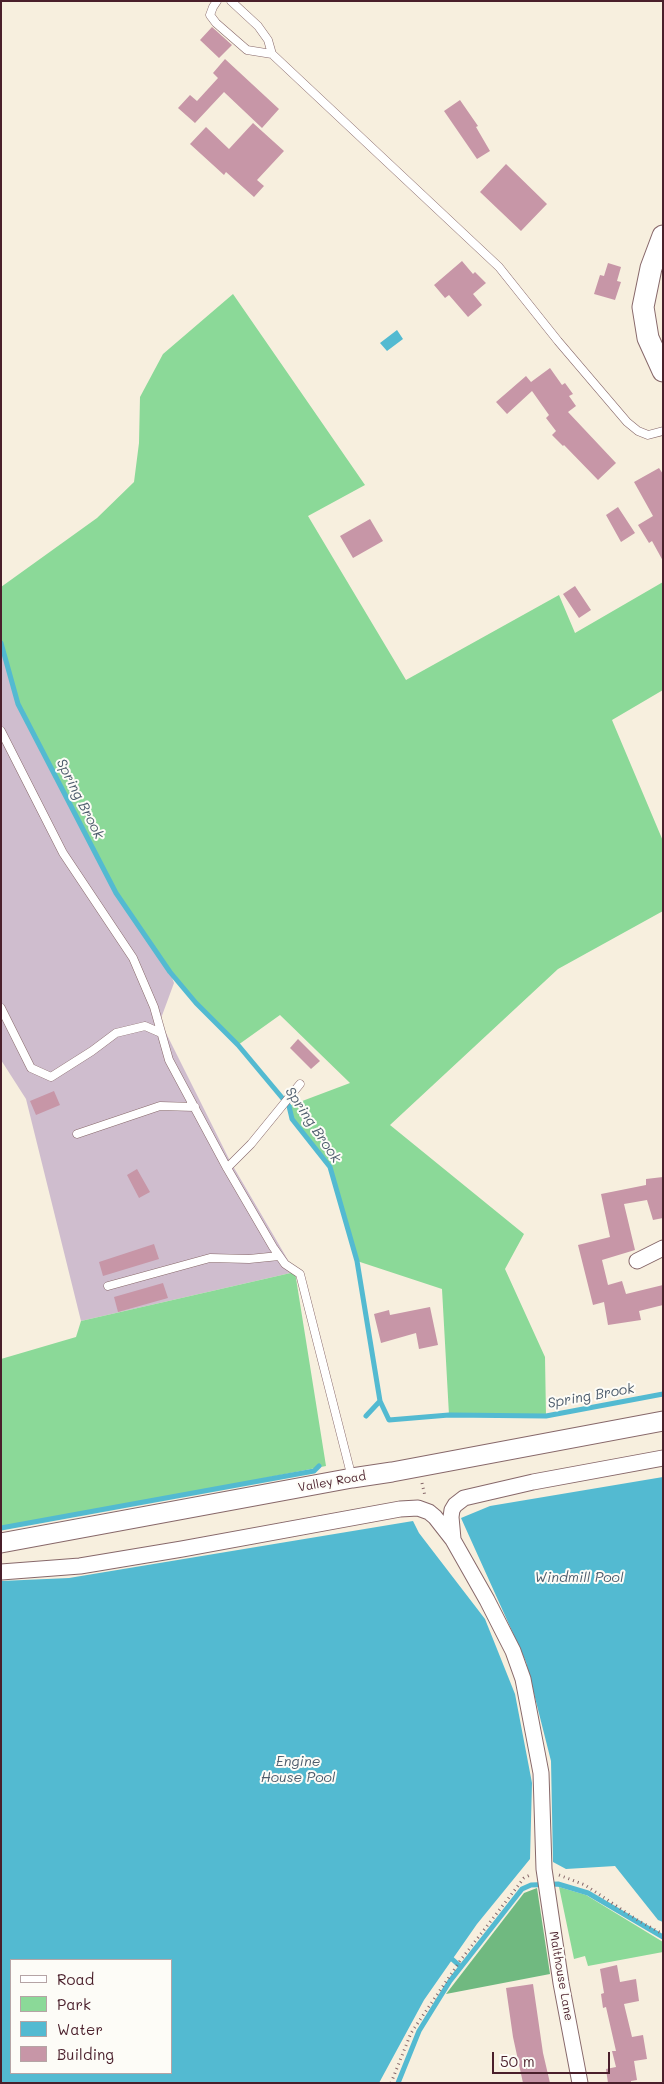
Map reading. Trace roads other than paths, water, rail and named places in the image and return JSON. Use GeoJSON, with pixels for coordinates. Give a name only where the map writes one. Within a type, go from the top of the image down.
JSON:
{"type":"FeatureCollection","features":[{"type":"Feature","properties":{"kind":"main road"},"geometry":{"type":"LineString","coordinates":[[663,236],[651,268],[644,294],[643,307],[648,338],[663,372]]}},
{"type":"Feature","properties":{"kind":"street"},"geometry":{"type":"LineString","coordinates":[[637,1261],[663,1248]]}},
{"type":"Feature","properties":{"kind":"street","name":"Valley Road"},"geometry":{"type":"LineString","coordinates":[[1,1543],[663,1421]]}},
{"type":"Feature","properties":{"kind":"street"},"geometry":{"type":"LineString","coordinates":[[453,1540],[450,1517],[452,1510],[459,1501],[469,1496],[663,1458]]}},
{"type":"Feature","properties":{"kind":"street"},"geometry":{"type":"LineString","coordinates":[[1,1572],[80,1566],[400,1509],[418,1508],[429,1512],[453,1540]]}},
{"type":"Feature","properties":{"kind":"street","name":"Malthouse Lane"},"geometry":{"type":"LineString","coordinates":[[453,1540],[513,1651],[523,1679],[541,1773],[544,1869],[547,1892],[561,1983],[580,2083]]}},
{"type":"Feature","properties":{"kind":"lane"},"geometry":{"type":"LineString","coordinates":[[217,1],[212,7],[210,15],[216,23],[247,50],[272,54]]}},
{"type":"Feature","properties":{"kind":"lane"},"geometry":{"type":"LineString","coordinates":[[231,1],[258,26],[268,40],[272,54],[499,267],[558,341],[627,422],[648,435],[663,431]]}},
{"type":"Feature","properties":{"kind":"lane"},"geometry":{"type":"LineString","coordinates":[[1,731],[63,853],[133,958],[154,1007],[169,1060],[227,1168],[279,1256],[285,1264],[300,1274],[352,1478]]}},
{"type":"Feature","properties":{"kind":"lane"},"geometry":{"type":"LineString","coordinates":[[1,1008],[31,1068],[50,1076],[92,1051],[116,1033],[145,1026],[162,1033]]}},
{"type":"Feature","properties":{"kind":"lane"},"geometry":{"type":"LineString","coordinates":[[227,1168],[251,1144],[300,1084]]}},
{"type":"Feature","properties":{"kind":"lane"},"geometry":{"type":"LineString","coordinates":[[77,1134],[160,1106],[195,1106]]}},
{"type":"Feature","properties":{"kind":"lane"},"geometry":{"type":"LineString","coordinates":[[108,1286],[210,1258],[249,1259],[279,1256]]}},
{"type":"Feature","properties":{"kind":"water"},"geometry":{"type":"Polygon","coordinates":[[[397,330],[403,339],[387,351],[380,343],[397,330]]]}},
{"type":"Feature","properties":{"kind":"water","name":"Windmill Pool"},"geometry":{"type":"Polygon","coordinates":[[[663,1477],[663,1922],[658,1920],[615,1866],[566,1869],[553,1862],[551,1761],[526,1662],[461,1518],[490,1506],[663,1477]]]}},
{"type":"Feature","properties":{"kind":"water","name":"Engine House Pool"},"geometry":{"type":"Polygon","coordinates":[[[413,1521],[419,1533],[485,1619],[515,1694],[532,1783],[530,1859],[477,1924],[424,2000],[379,2083],[1,2083],[1,1581],[69,1578],[413,1521]]]}},
{"type":"Feature","properties":{"kind":"waterway","name":"Spring Brook"},"geometry":{"type":"LineString","coordinates":[[1,643],[18,704],[116,893],[170,972],[196,1003],[238,1045],[289,1106],[292,1119],[330,1167],[357,1261],[380,1401],[389,1420],[449,1415],[546,1416],[663,1394]]}},
{"type":"Feature","properties":{"kind":"waterway"},"geometry":{"type":"LineString","coordinates":[[366,1416],[380,1401]]}},
{"type":"Feature","properties":{"kind":"waterway"},"geometry":{"type":"LineString","coordinates":[[1,1528],[314,1471],[319,1466]]}},
{"type":"Feature","properties":{"kind":"waterway"},"geometry":{"type":"LineString","coordinates":[[398,2083],[419,2031],[450,1981],[522,1889],[531,1885],[558,1884],[588,1893],[663,1937]]}},
{"type":"Feature","properties":{"kind":"waterway"},"geometry":{"type":"LineString","coordinates":[[452,1959],[461,1967]]}}]}
